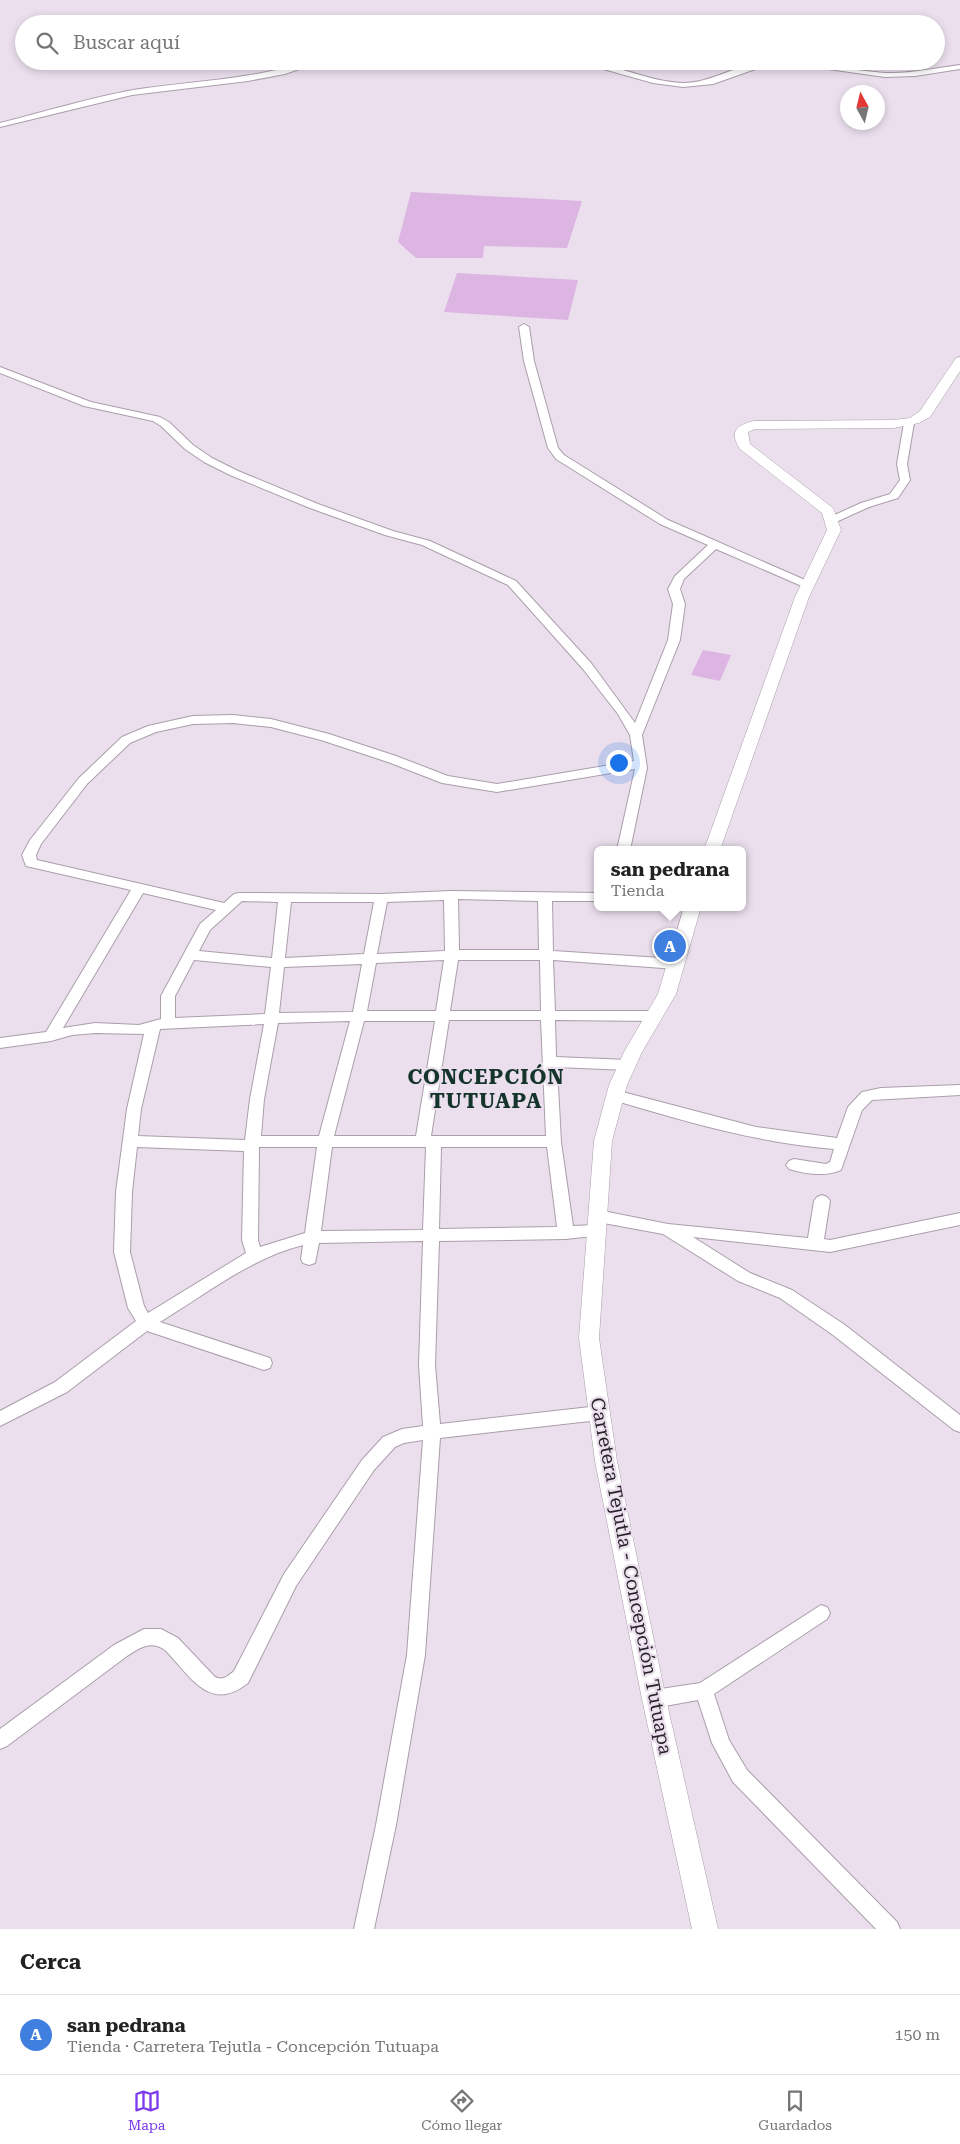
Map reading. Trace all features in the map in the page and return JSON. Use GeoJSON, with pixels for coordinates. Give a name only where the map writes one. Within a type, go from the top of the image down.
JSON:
{"type":"FeatureCollection","features":[{"type":"Feature","properties":{"kind":"street"},"geometry":{"type":"LineString","coordinates":[[945,69],[960,67]]}},
{"type":"Feature","properties":{"kind":"street"},"geometry":{"type":"LineString","coordinates":[[0,125],[132,92],[248,79],[291,70]]}},
{"type":"Feature","properties":{"kind":"street"},"geometry":{"type":"LineString","coordinates":[[612,70],[653,81],[683,85],[710,82],[745,70]]}},
{"type":"Feature","properties":{"kind":"street"},"geometry":{"type":"LineString","coordinates":[[850,70],[885,75],[915,74],[941,70]]}},
{"type":"Feature","properties":{"kind":"street"},"geometry":{"type":"LineString","coordinates":[[524,328],[529,361],[553,448],[560,457],[648,513],[808,585]]}},
{"type":"Feature","properties":{"kind":"street"},"geometry":{"type":"LineString","coordinates":[[713,846],[736,779],[750,750],[802,597],[834,530],[828,511],[744,446],[740,439],[740,432],[744,427],[754,425],[894,424],[910,422],[919,419],[925,414],[960,362]]}},
{"type":"Feature","properties":{"kind":"street"},"geometry":{"type":"LineString","coordinates":[[0,370],[88,404],[156,419],[165,424],[189,447],[208,460],[234,473],[314,506],[389,533],[426,543],[512,583],[587,666],[623,713],[636,735],[640,764],[624,846]]}},
{"type":"Feature","properties":{"kind":"street"},"geometry":{"type":"LineString","coordinates":[[832,520],[864,504],[894,496],[905,480],[902,464],[910,422]]}},
{"type":"Feature","properties":{"kind":"street"},"geometry":{"type":"LineString","coordinates":[[636,735],[674,640],[679,604],[674,589],[680,578],[715,544]]}},
{"type":"Feature","properties":{"kind":"street"},"geometry":{"type":"LineString","coordinates":[[227,908],[32,863],[29,855],[35,843],[83,781],[126,740],[152,729],[193,720],[233,719],[271,723],[392,759],[446,780],[497,788],[640,764]]}},
{"type":"Feature","properties":{"kind":"street"},"geometry":{"type":"LineString","coordinates":[[51,1036],[140,887]]}},
{"type":"Feature","properties":{"kind":"street"},"geometry":{"type":"LineString","coordinates":[[364,1929],[386,1825],[416,1655],[432,1433],[427,1365],[430,1235],[429,1141],[452,955],[451,895]]}},
{"type":"Feature","properties":{"kind":"street"},"geometry":{"type":"LineString","coordinates":[[264,1363],[199,1344],[146,1323],[136,1308],[122,1252],[124,1192],[134,1108],[150,1036],[161,1024],[168,996],[205,927],[227,908],[230,902],[239,896],[285,898],[381,898],[451,895],[594,897]]}},
{"type":"Feature","properties":{"kind":"street"},"geometry":{"type":"LineString","coordinates":[[544,896],[549,1062],[554,1142],[566,1233]]}},
{"type":"Feature","properties":{"kind":"street"},"geometry":{"type":"LineString","coordinates":[[254,1256],[250,1240],[252,1146],[257,1099],[272,1017],[285,898]]}},
{"type":"Feature","properties":{"kind":"street"},"geometry":{"type":"LineString","coordinates":[[310,1259],[325,1142],[359,1015],[381,898]]}},
{"type":"Feature","properties":{"kind":"street","name":"Carretera Tejutla - Concepción Tutuapa"},"geometry":{"type":"LineString","coordinates":[[691,911],[667,994],[628,1065],[615,1095],[603,1140],[589,1338],[606,1461],[654,1699],[705,1929]]}},
{"type":"Feature","properties":{"kind":"street"},"geometry":{"type":"LineString","coordinates":[[190,955],[278,963],[452,955],[546,955],[676,964]]}},
{"type":"Feature","properties":{"kind":"street"},"geometry":{"type":"LineString","coordinates":[[0,1043],[51,1036],[72,1030],[140,1030],[161,1024],[272,1017],[444,1014],[655,1016]]}},
{"type":"Feature","properties":{"kind":"street"},"geometry":{"type":"LineString","coordinates":[[549,1062],[628,1065]]}},
{"type":"Feature","properties":{"kind":"street"},"geometry":{"type":"LineString","coordinates":[[794,1165],[828,1170],[836,1166],[855,1107],[867,1096],[881,1093],[960,1090]]}},
{"type":"Feature","properties":{"kind":"street"},"geometry":{"type":"LineString","coordinates":[[615,1095],[755,1133],[812,1143],[842,1144]]}},
{"type":"Feature","properties":{"kind":"street"},"geometry":{"type":"LineString","coordinates":[[252,1146],[256,1141],[554,1142]]}},
{"type":"Feature","properties":{"kind":"street"},"geometry":{"type":"LineString","coordinates":[[131,1142],[252,1146]]}},
{"type":"Feature","properties":{"kind":"street"},"geometry":{"type":"LineString","coordinates":[[815,1244],[822,1201]]}},
{"type":"Feature","properties":{"kind":"street"},"geometry":{"type":"LineString","coordinates":[[0,1419],[61,1387],[146,1323],[254,1256],[284,1244],[312,1237],[566,1233],[597,1224],[667,1229],[830,1246],[960,1219]]}},
{"type":"Feature","properties":{"kind":"street"},"geometry":{"type":"LineString","coordinates":[[667,1229],[744,1277],[786,1294],[839,1330],[960,1424]]}},
{"type":"Feature","properties":{"kind":"street"},"geometry":{"type":"LineString","coordinates":[[0,1740],[125,1648],[149,1636],[163,1638],[178,1650],[206,1682],[218,1687],[228,1686],[241,1677],[290,1580],[368,1465],[389,1442],[402,1436],[599,1413]]}},
{"type":"Feature","properties":{"kind":"street"},"geometry":{"type":"LineString","coordinates":[[654,1699],[704,1691],[821,1613]]}},
{"type":"Feature","properties":{"kind":"street"},"geometry":{"type":"LineString","coordinates":[[704,1691],[721,1743],[740,1776],[890,1929]]}},
{"type":"Feature","properties":{"kind":"shaded area"},"geometry":{"type":"Polygon","coordinates":[[[411,192],[582,201],[567,248],[484,246],[483,258],[416,258],[398,242],[411,192]]]}},
{"type":"Feature","properties":{"kind":"shaded area"},"geometry":{"type":"Polygon","coordinates":[[[457,273],[578,280],[568,320],[444,312],[457,273]]]}},
{"type":"Feature","properties":{"kind":"shaded area"},"geometry":{"type":"Polygon","coordinates":[[[703,650],[731,655],[720,681],[691,675],[703,650]]]}},
{"type":"Feature","properties":{"kind":"place","name":"san pedrana"},"geometry":{"type":"Point","coordinates":[670,946]}},
{"type":"Feature","properties":{"kind":"district","name":"CONCEPCIÓN TUTUAPA"},"geometry":{"type":"Point","coordinates":[486,1089]}}]}
